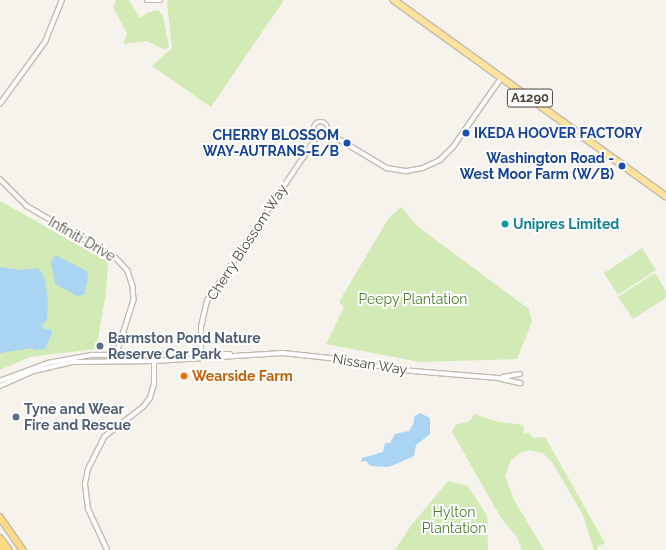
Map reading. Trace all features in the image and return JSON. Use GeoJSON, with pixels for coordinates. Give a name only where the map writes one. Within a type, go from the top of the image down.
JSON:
{"type":"FeatureCollection","features":[{"type":"Feature","properties":{"kind":"highway"},"geometry":{"type":"LineString","coordinates":[[0,517],[23,550]]}},
{"type":"Feature","properties":{"kind":"highway"},"geometry":{"type":"LineString","coordinates":[[0,538],[9,550]]}},
{"type":"Feature","properties":{"kind":"highway"},"geometry":{"type":"LineString","coordinates":[[0,546],[3,550]]}},
{"type":"Feature","properties":{"kind":"main road","name":"A1290"},"geometry":{"type":"LineString","coordinates":[[394,0],[666,196]]}},
{"type":"Feature","properties":{"kind":"street"},"geometry":{"type":"LineString","coordinates":[[0,104],[45,42],[62,0]]}},
{"type":"Feature","properties":{"kind":"street"},"geometry":{"type":"LineString","coordinates":[[147,0],[159,1],[158,6]]}},
{"type":"Feature","properties":{"kind":"street","name":"Cherry Blossom Way"},"geometry":{"type":"LineString","coordinates":[[201,358],[201,319],[210,295],[318,135],[315,127],[319,123],[326,125],[327,132],[370,160],[387,168],[407,171],[423,168],[440,160],[453,147],[502,77]]}},
{"type":"Feature","properties":{"kind":"street"},"geometry":{"type":"LineString","coordinates":[[318,135],[324,135],[327,132]]}},
{"type":"Feature","properties":{"kind":"street","name":"Infiniti Drive"},"geometry":{"type":"LineString","coordinates":[[0,179],[27,206],[116,258],[128,271],[133,286],[134,300],[115,360]]}},
{"type":"Feature","properties":{"kind":"street","name":"Nissan Way"},"geometry":{"type":"LineString","coordinates":[[0,381],[48,363],[91,355],[201,353],[241,355]]}},
{"type":"Feature","properties":{"kind":"street","name":"Nissan Way"},"geometry":{"type":"LineString","coordinates":[[0,386],[43,368],[73,362],[115,360],[155,361],[241,355],[308,354],[401,370],[498,378]]}},
{"type":"Feature","properties":{"kind":"street"},"geometry":{"type":"LineString","coordinates":[[107,550],[88,509],[85,492],[88,468],[104,437],[143,407],[150,398],[154,384],[154,355]]}},
{"type":"Feature","properties":{"kind":"street"},"geometry":{"type":"LineString","coordinates":[[498,378],[520,374]]}},
{"type":"Feature","properties":{"kind":"street"},"geometry":{"type":"LineString","coordinates":[[498,378],[520,383]]}},
{"type":"Feature","properties":{"kind":"green space"},"geometry":{"type":"Polygon","coordinates":[[[116,0],[129,0],[140,18],[148,12],[158,10],[163,16],[169,47],[165,50],[147,41],[123,44],[127,34],[113,7],[116,0]]]}},
{"type":"Feature","properties":{"kind":"green space"},"geometry":{"type":"Polygon","coordinates":[[[169,0],[284,0],[211,107],[152,66],[172,48],[167,3],[169,0]]]}},
{"type":"Feature","properties":{"kind":"green space"},"geometry":{"type":"Polygon","coordinates":[[[0,201],[108,262],[106,293],[96,349],[30,357],[0,370],[0,201]]]}},
{"type":"Feature","properties":{"kind":"green space","name":"Peepy Plantation"},"geometry":{"type":"Polygon","coordinates":[[[401,207],[417,226],[529,309],[532,322],[517,359],[420,362],[326,344],[344,307],[339,302],[388,219],[401,207]]]}},
{"type":"Feature","properties":{"kind":"green space"},"geometry":{"type":"Polygon","coordinates":[[[642,248],[656,270],[618,295],[604,273],[642,248]]]}},
{"type":"Feature","properties":{"kind":"green space"},"geometry":{"type":"Polygon","coordinates":[[[655,273],[666,291],[666,298],[633,319],[618,297],[655,273]]]}},
{"type":"Feature","properties":{"kind":"green space"},"geometry":{"type":"Polygon","coordinates":[[[474,414],[495,421],[523,425],[524,434],[528,432],[533,438],[545,437],[605,543],[597,547],[598,550],[594,550],[583,515],[552,462],[543,453],[529,450],[522,452],[511,460],[505,475],[514,500],[544,550],[522,550],[517,537],[501,518],[452,432],[455,425],[470,421],[474,414]]]}},
{"type":"Feature","properties":{"kind":"green space","name":"Hylton Plantation"},"geometry":{"type":"Polygon","coordinates":[[[448,481],[468,486],[487,516],[488,550],[395,550],[410,527],[448,481]]]}},
{"type":"Feature","properties":{"kind":"water"},"geometry":{"type":"Polygon","coordinates":[[[55,255],[87,271],[88,279],[84,295],[77,296],[55,284],[51,262],[55,255]]]}},
{"type":"Feature","properties":{"kind":"water"},"geometry":{"type":"Polygon","coordinates":[[[0,267],[20,270],[37,268],[41,271],[45,279],[48,302],[47,320],[42,325],[44,329],[51,329],[52,333],[45,349],[35,350],[32,348],[0,353],[0,267]]]}},
{"type":"Feature","properties":{"kind":"water"},"geometry":{"type":"Polygon","coordinates":[[[420,413],[430,418],[430,434],[416,445],[414,456],[389,467],[371,466],[366,461],[361,462],[362,458],[383,452],[385,443],[390,443],[395,434],[409,431],[414,423],[414,417],[420,413]]]}},
{"type":"Feature","properties":{"kind":"place","name":"IKEDA HOOVER FACTORY"},"geometry":{"type":"Point","coordinates":[466,133]}},
{"type":"Feature","properties":{"kind":"place","name":"CHERRY BLOSSOM WAY-AUTRANS-E/B"},"geometry":{"type":"Point","coordinates":[347,143]}},
{"type":"Feature","properties":{"kind":"place","name":"Washington Road - West Moor Farm (W/B)"},"geometry":{"type":"Point","coordinates":[622,166]}},
{"type":"Feature","properties":{"kind":"place","name":"Unipres Limited"},"geometry":{"type":"Point","coordinates":[505,224]}},
{"type":"Feature","properties":{"kind":"place","name":"Barmston Pond Nature Reserve Car Park"},"geometry":{"type":"Point","coordinates":[100,346]}},
{"type":"Feature","properties":{"kind":"place","name":"Wearside Farm"},"geometry":{"type":"Point","coordinates":[184,376]}},
{"type":"Feature","properties":{"kind":"place","name":"Tyne and Wear Fire and Rescue"},"geometry":{"type":"Point","coordinates":[16,417]}}]}
